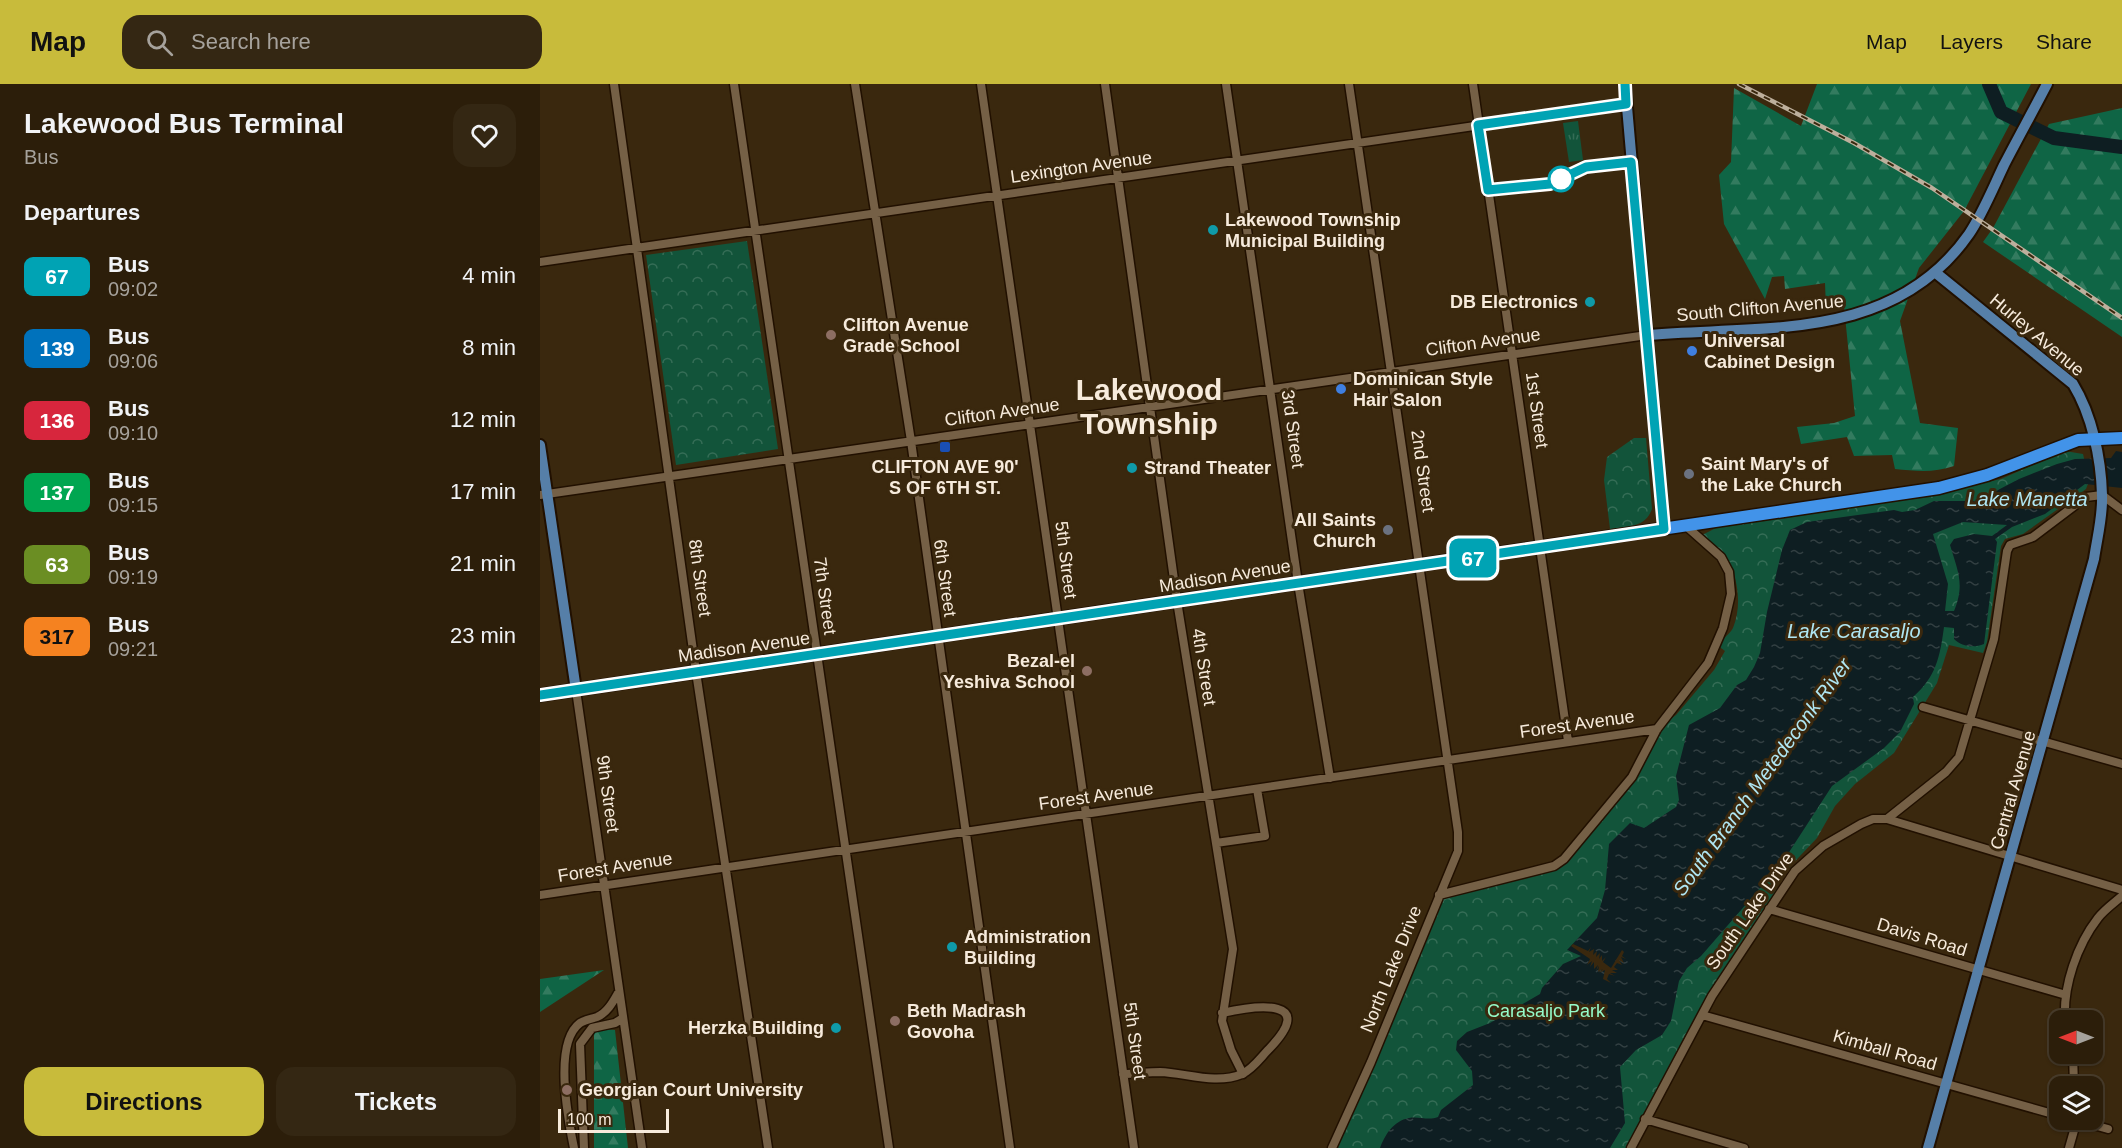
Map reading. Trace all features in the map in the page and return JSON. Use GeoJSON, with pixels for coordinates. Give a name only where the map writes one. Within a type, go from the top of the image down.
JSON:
{"type":"FeatureCollection","features":[{"type":"Feature","properties":{"kind":"highway","name":"Madison Avenue"},"geometry":{"type":"LineString","coordinates":[[540,695],[1540,549],[1939,488],[2007,469],[2050,448],[2094,439],[2122,438]]}},
{"type":"Feature","properties":{"kind":"main road"},"geometry":{"type":"LineString","coordinates":[[1625,84],[1664,529]]}},
{"type":"Feature","properties":{"kind":"main road","name":"South Clifton Avenue"},"geometry":{"type":"LineString","coordinates":[[1647,335],[1791,326],[1847,318],[1895,300],[1936,273],[1968,236],[2047,84]]}},
{"type":"Feature","properties":{"kind":"main road","name":"Hurley Avenue"},"geometry":{"type":"LineString","coordinates":[[1936,273],[2073,384],[2081,398],[2094,439]]}},
{"type":"Feature","properties":{"kind":"main road","name":"Central Avenue"},"geometry":{"type":"LineString","coordinates":[[1928,1148],[2094,559],[2102,494],[2094,439]]}},
{"type":"Feature","properties":{"kind":"main road","name":"9th Street"},"geometry":{"type":"LineString","coordinates":[[540,445],[543,495],[576,690]]}},
{"type":"Feature","properties":{"kind":"street","name":"8th Street"},"geometry":{"type":"LineString","coordinates":[[614,84],[635,248],[696,672],[768,1148]]}},
{"type":"Feature","properties":{"kind":"street","name":"7th Street"},"geometry":{"type":"LineString","coordinates":[[734,84],[889,1148]]}},
{"type":"Feature","properties":{"kind":"street","name":"6th Street"},"geometry":{"type":"LineString","coordinates":[[855,84],[911,441],[1010,1148]]}},
{"type":"Feature","properties":{"kind":"street","name":"5th Street"},"geometry":{"type":"LineString","coordinates":[[981,84],[1134,1148]]}},
{"type":"Feature","properties":{"kind":"street","name":"4th Street"},"geometry":{"type":"LineString","coordinates":[[1105,84],[1178,602],[1233,949],[1222,1012]]}},
{"type":"Feature","properties":{"kind":"street","name":"3rd Street"},"geometry":{"type":"LineString","coordinates":[[1226,84],[1298,583],[1330,778]]}},
{"type":"Feature","properties":{"kind":"street","name":"2nd Street"},"geometry":{"type":"LineString","coordinates":[[1349,84],[1458,832],[1458,851],[1450,877],[1439,895]]}},
{"type":"Feature","properties":{"kind":"street","name":"1st Street"},"geometry":{"type":"LineString","coordinates":[[1473,84],[1568,741]]}},
{"type":"Feature","properties":{"kind":"street","name":"Lexington Avenue"},"geometry":{"type":"LineString","coordinates":[[540,262],[1626,104]]}},
{"type":"Feature","properties":{"kind":"street","name":"Clifton Avenue"},"geometry":{"type":"LineString","coordinates":[[543,495],[1647,335]]}},
{"type":"Feature","properties":{"kind":"street"},"geometry":{"type":"LineString","coordinates":[[2102,494],[2122,510]]}},
{"type":"Feature","properties":{"kind":"street","name":"South Lake Drive"},"geometry":{"type":"LineString","coordinates":[[1631,1148],[1702,1015],[1795,871],[1810,855],[1861,824],[1874,819],[1887,819],[1947,772],[1959,757],[1994,639],[2010,545],[2033,537],[2086,497],[2102,494]]}},
{"type":"Feature","properties":{"kind":"street","name":"North Lake Drive"},"geometry":{"type":"LineString","coordinates":[[1332,1148],[1371,1062],[1439,895],[1517,877],[1554,866],[1564,859],[1632,777],[1657,729],[1707,663],[1723,628],[1731,594],[1731,582],[1726,565],[1686,526]]}},
{"type":"Feature","properties":{"kind":"street","name":"9th Street"},"geometry":{"type":"LineString","coordinates":[[576,690],[642,1148]]}},
{"type":"Feature","properties":{"kind":"street"},"geometry":{"type":"LineString","coordinates":[[1923,707],[2122,764]]}},
{"type":"Feature","properties":{"kind":"street","name":"Forest Avenue"},"geometry":{"type":"LineString","coordinates":[[540,895],[1657,729]]}},
{"type":"Feature","properties":{"kind":"street"},"geometry":{"type":"LineString","coordinates":[[1216,843],[1265,836],[1257,789]]}},
{"type":"Feature","properties":{"kind":"street"},"geometry":{"type":"LineString","coordinates":[[1887,819],[2122,890]]}},
{"type":"Feature","properties":{"kind":"street"},"geometry":{"type":"LineString","coordinates":[[2065,1010],[2066,995],[2078,954],[2098,918],[2122,896]]}},
{"type":"Feature","properties":{"kind":"street","name":"Davis Road"},"geometry":{"type":"LineString","coordinates":[[1770,909],[1979,972],[2066,995]]}},
{"type":"Feature","properties":{"kind":"street"},"geometry":{"type":"LineString","coordinates":[[574,1148],[564,1054],[567,1040],[580,1023],[598,1016],[609,1008],[618,993]]}},
{"type":"Feature","properties":{"kind":"street"},"geometry":{"type":"LineString","coordinates":[[1123,1074],[1159,1072],[1210,1078],[1243,1074],[1283,1035],[1288,1015],[1282,1009],[1274,1006],[1252,1006],[1222,1012],[1228,1042],[1243,1074]]}},
{"type":"Feature","properties":{"kind":"street"},"geometry":{"type":"LineString","coordinates":[[598,1016],[616,1015],[623,1018]]}},
{"type":"Feature","properties":{"kind":"street","name":"Kimball Road"},"geometry":{"type":"LineString","coordinates":[[1702,1015],[2049,1113]]}},
{"type":"Feature","properties":{"kind":"street"},"geometry":{"type":"LineString","coordinates":[[584,1148],[580,1044],[592,1028],[615,1023],[623,1018]]}},
{"type":"Feature","properties":{"kind":"street"},"geometry":{"type":"LineString","coordinates":[[1645,1119],[1744,1148]]}},
{"type":"Feature","properties":{"kind":"street"},"geometry":{"type":"LineString","coordinates":[[2103,1128],[2108,1129]]}},
{"type":"Feature","properties":{"kind":"street"},"geometry":{"type":"LineString","coordinates":[[2069,1148],[2072,1130]]}},
{"type":"Feature","properties":{"kind":"green space"},"geometry":{"type":"Polygon","coordinates":[[[1817,84],[2031,84],[1964,211],[1919,268],[1900,321],[1920,423],[1958,428],[1954,466],[1932,471],[1895,469],[1892,455],[1854,456],[1847,437],[1801,444],[1797,427],[1834,423],[1855,416],[1844,306],[1826,308],[1825,283],[1785,289],[1784,276],[1772,277],[1765,299],[1724,224],[1719,175],[1731,162],[1734,88],[1801,126],[1817,84]]]}},
{"type":"Feature","properties":{"kind":"green space"},"geometry":{"type":"Polygon","coordinates":[[[2122,108],[2122,337],[1983,242],[1993,228],[2049,124],[2122,108]]]}},
{"type":"Feature","properties":{"kind":"green space"},"geometry":{"type":"Polygon","coordinates":[[[1578,121],[1583,160],[1569,162],[1563,123],[1578,121]]]}},
{"type":"Feature","properties":{"kind":"green space"},"geometry":{"type":"Polygon","coordinates":[[[747,241],[778,449],[676,465],[646,255],[747,241]]]}},
{"type":"Feature","properties":{"kind":"green space"},"geometry":{"type":"Polygon","coordinates":[[[1634,438],[1646,438],[1652,509],[1645,520],[1640,523],[1610,529],[1604,480],[1607,457],[1634,438]]]}},
{"type":"Feature","properties":{"kind":"green space","name":"Lake Carasaljo"},"geometry":{"type":"Polygon","coordinates":[[[2065,451],[2083,454],[2089,481],[2086,489],[2023,534],[2005,539],[2001,546],[1987,642],[1983,653],[1949,645],[1937,683],[1894,753],[1855,784],[1835,806],[1817,838],[1781,876],[1769,909],[1712,996],[1631,1148],[1332,1148],[1439,895],[1554,866],[1650,752],[1657,729],[1676,715],[1714,670],[1725,651],[1717,645],[1732,630],[1737,616],[1737,588],[1734,574],[1720,550],[1710,542],[1698,537],[1716,528],[1956,489],[2001,479],[2065,451]]]}},
{"type":"Feature","properties":{"kind":"green space"},"geometry":{"type":"Polygon","coordinates":[[[604,970],[540,1012],[540,979],[604,970]]]}},
{"type":"Feature","properties":{"kind":"green space"},"geometry":{"type":"Polygon","coordinates":[[[603,1029],[615,1030],[628,1148],[594,1148],[594,1032],[603,1029]]]}},
{"type":"Feature","properties":{"kind":"water","name":"Lake Carasaljo"},"geometry":{"type":"Polygon","coordinates":[[[2116,451],[2122,452],[2122,488],[2085,484],[2045,514],[2012,527],[1995,539],[1997,542],[1984,644],[1972,646],[1961,644],[1954,639],[1954,628],[1944,627],[1936,666],[1927,682],[1913,697],[1914,704],[1900,732],[1884,748],[1832,786],[1782,863],[1701,956],[1687,968],[1679,981],[1671,1021],[1662,1035],[1636,1050],[1620,1067],[1625,1123],[1610,1148],[1380,1148],[1387,1134],[1398,1122],[1409,1118],[1438,1117],[1441,1110],[1473,1085],[1472,1071],[1456,1050],[1457,1041],[1467,1032],[1490,1023],[1540,994],[1542,988],[1563,964],[1581,956],[1567,950],[1597,918],[1605,890],[1609,844],[1630,823],[1644,828],[1676,807],[1679,800],[1676,776],[1689,725],[1720,708],[1737,685],[1746,680],[1754,667],[1760,653],[1782,550],[1790,530],[1807,522],[1894,510],[1902,512],[1915,510],[1934,501],[1977,501],[2019,479],[2057,464],[2075,459],[2111,458],[2116,451]],[[1963,522],[1933,534],[1948,584],[1945,611],[1954,611],[1960,585],[1950,545],[1954,539],[1974,534],[1992,536],[2007,525],[1963,522]]]}},
{"type":"Feature","properties":{"kind":"pier"},"geometry":{"type":"Polygon","coordinates":[[[1573,944],[1588,951],[1591,947],[1589,952],[1594,949],[1593,955],[1597,951],[1596,957],[1600,953],[1599,959],[1602,955],[1602,961],[1606,957],[1603,962],[1611,968],[1622,950],[1624,952],[1622,956],[1626,959],[1621,957],[1624,963],[1619,960],[1622,965],[1617,963],[1614,967],[1618,970],[1612,970],[1617,973],[1610,973],[1615,976],[1609,974],[1607,979],[1611,983],[1603,979],[1605,970],[1599,973],[1603,969],[1598,972],[1599,966],[1596,971],[1598,965],[1594,969],[1594,962],[1590,967],[1592,961],[1587,965],[1590,959],[1571,946],[1573,944]]]}},
{"type":"Feature","properties":{"kind":"waterway","name":"South Branch Metedeconk River"},"geometry":{"type":"LineString","coordinates":[[1989,84],[2001,112],[2054,138],[2122,147]]}},
{"type":"Feature","properties":{"kind":"railway"},"geometry":{"type":"LineString","coordinates":[[1739,84],[1854,143],[1932,188],[2122,318]]}},
{"type":"Feature","properties":{"kind":"bus line","name":"67"},"geometry":{"type":"LineString","coordinates":[[540,695],[1664,529],[1631,162],[1586,167],[1550,184],[1488,190],[1478,125],[1626,104],[1625,84]]}},
{"type":"Feature","properties":{"kind":"place","name":"Lakewood Township Municipal Building"},"geometry":{"type":"Point","coordinates":[1213,230]}},
{"type":"Feature","properties":{"kind":"place","name":"DB Electronics"},"geometry":{"type":"Point","coordinates":[1590,302]}},
{"type":"Feature","properties":{"kind":"place","name":"Clifton Avenue Grade School"},"geometry":{"type":"Point","coordinates":[831,335]}},
{"type":"Feature","properties":{"kind":"place","name":"Universal Cabinet Design"},"geometry":{"type":"Point","coordinates":[1692,351]}},
{"type":"Feature","properties":{"kind":"place","name":"Dominican Style Hair Salon"},"geometry":{"type":"Point","coordinates":[1341,389]}},
{"type":"Feature","properties":{"kind":"place","name":"CLIFTON AVE 90' S OF 6TH ST."},"geometry":{"type":"Point","coordinates":[945,447]}},
{"type":"Feature","properties":{"kind":"place","name":"Strand Theater"},"geometry":{"type":"Point","coordinates":[1132,468]}},
{"type":"Feature","properties":{"kind":"place","name":"Saint Mary's of the Lake Church"},"geometry":{"type":"Point","coordinates":[1689,474]}},
{"type":"Feature","properties":{"kind":"place","name":"All Saints Church"},"geometry":{"type":"Point","coordinates":[1388,530]}},
{"type":"Feature","properties":{"kind":"place","name":"Bezal-el Yeshiva School"},"geometry":{"type":"Point","coordinates":[1087,671]}},
{"type":"Feature","properties":{"kind":"place","name":"Administration Building"},"geometry":{"type":"Point","coordinates":[952,947]}},
{"type":"Feature","properties":{"kind":"place","name":"Beth Madrash Govoha"},"geometry":{"type":"Point","coordinates":[895,1021]}},
{"type":"Feature","properties":{"kind":"place","name":"Herzka Building"},"geometry":{"type":"Point","coordinates":[836,1028]}},
{"type":"Feature","properties":{"kind":"place","name":"Georgian Court University"},"geometry":{"type":"Point","coordinates":[567,1090]}},
{"type":"Feature","properties":{"kind":"district","name":"Lakewood Township"},"geometry":{"type":"Point","coordinates":[1149,407]}},
{"type":"Feature","properties":{"kind":"water label","name":"Lake Manetta"},"geometry":{"type":"Point","coordinates":[2027,499]}},
{"type":"Feature","properties":{"kind":"park label","name":"Carasaljo Park"},"geometry":{"type":"Point","coordinates":[1546,1011]}}]}
